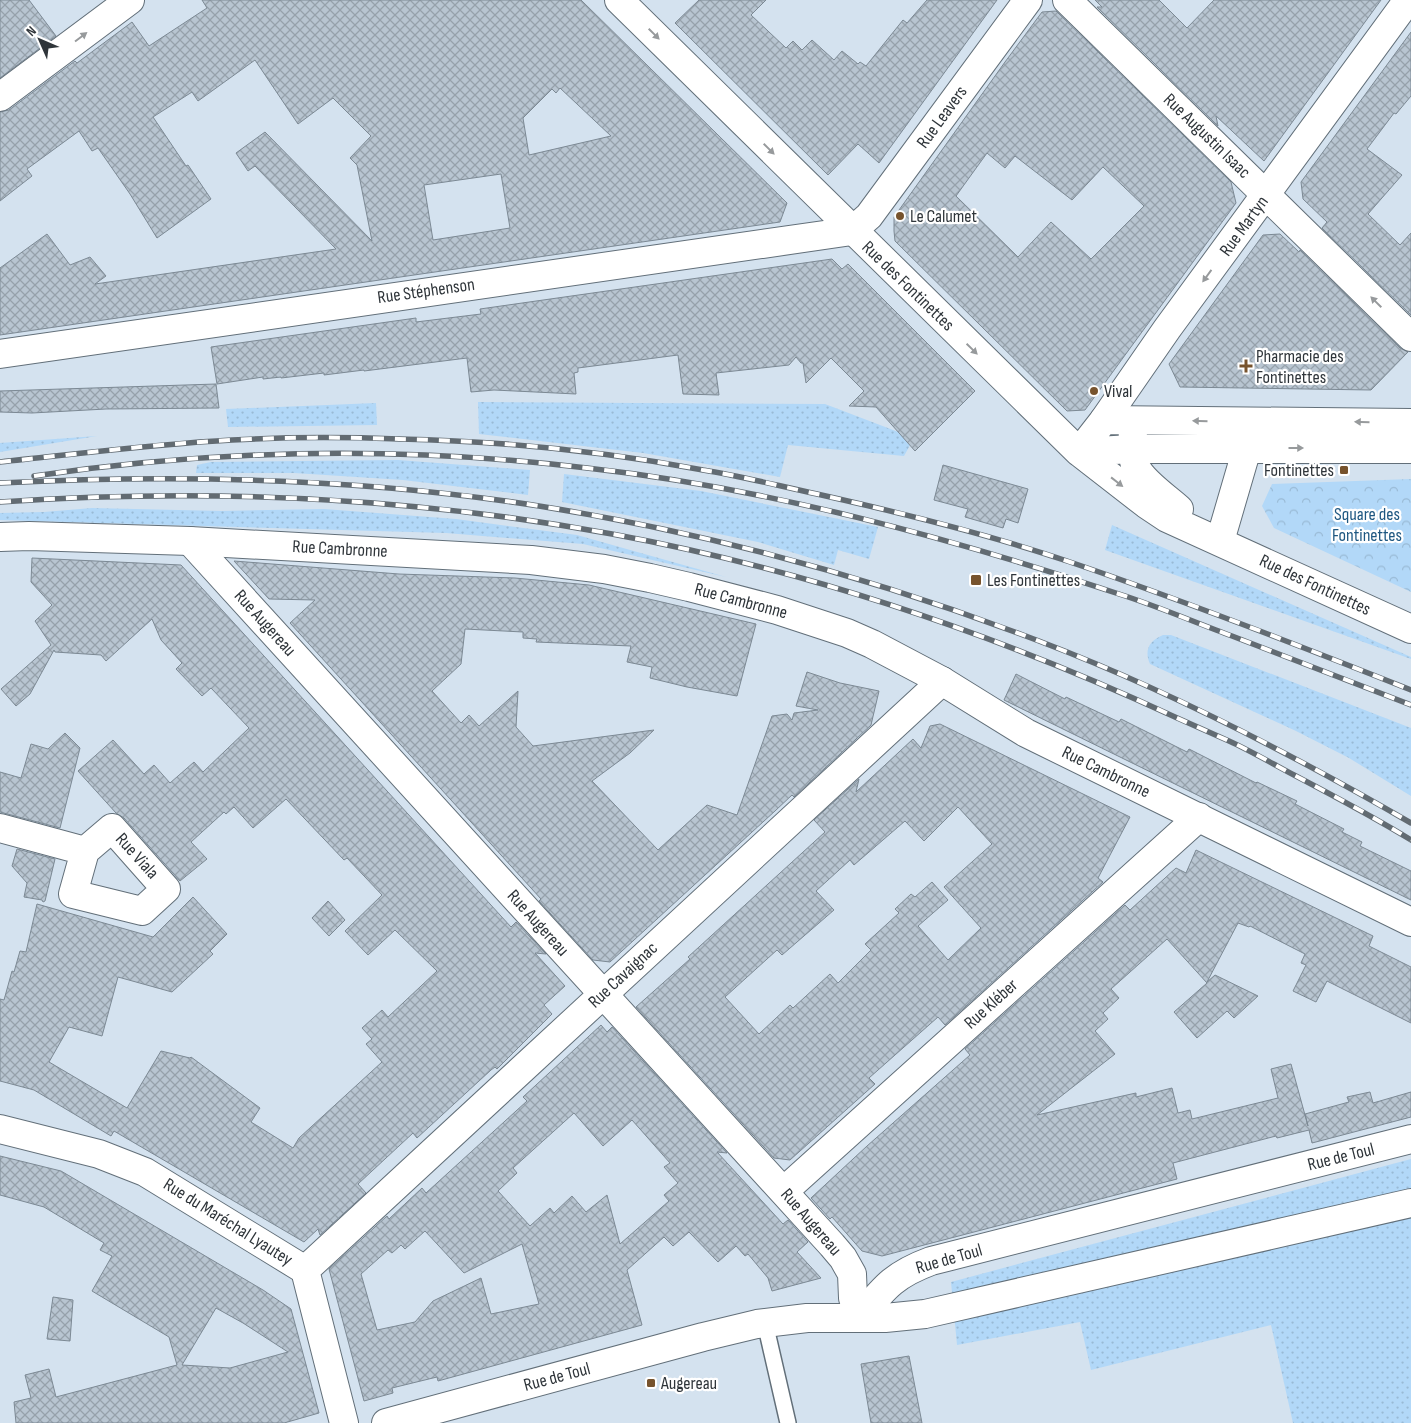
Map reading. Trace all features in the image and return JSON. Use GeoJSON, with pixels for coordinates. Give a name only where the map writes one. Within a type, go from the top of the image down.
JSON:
{"type":"FeatureCollection","features":[{"type":"Feature","properties":{"kind":"street"},"geometry":{"type":"LineString","coordinates":[[0,97],[130,0]]}},
{"type":"Feature","properties":{"kind":"street","name":"Rue des Fontinettes"},"geometry":{"type":"LineString","coordinates":[[619,0],[1079,452],[1167,518],[1411,629]]}},
{"type":"Feature","properties":{"kind":"street","name":"Rue Leavers"},"geometry":{"type":"LineString","coordinates":[[852,230],[869,216],[1028,0]]}},
{"type":"Feature","properties":{"kind":"street","name":"Rue Augustin Isaac"},"geometry":{"type":"LineString","coordinates":[[1067,0],[1411,337]]}},
{"type":"Feature","properties":{"kind":"street","name":"Rue Martyn"},"geometry":{"type":"LineString","coordinates":[[1079,452],[1408,0]]}},
{"type":"Feature","properties":{"kind":"street","name":"Rue Stéphenson"},"geometry":{"type":"LineString","coordinates":[[0,354],[852,230]]}},
{"type":"Feature","properties":{"kind":"street"},"geometry":{"type":"LineString","coordinates":[[1104,420],[1411,423]]}},
{"type":"Feature","properties":{"kind":"street","name":"Rue des Fontinettes"},"geometry":{"type":"LineString","coordinates":[[1135,420],[1132,449],[1136,466],[1144,477],[1186,516],[1220,541]]}},
{"type":"Feature","properties":{"kind":"street"},"geometry":{"type":"LineString","coordinates":[[1220,541],[1255,421]]}},
{"type":"Feature","properties":{"kind":"street"},"geometry":{"type":"LineString","coordinates":[[1079,452],[1132,449],[1411,449]]}},
{"type":"Feature","properties":{"kind":"street","name":"Rue Cambronne"},"geometry":{"type":"LineString","coordinates":[[0,537],[29,536],[190,541],[531,560],[604,569],[689,587],[777,610],[847,633],[872,644],[942,681],[1026,733],[1411,922]]}},
{"type":"Feature","properties":{"kind":"street","name":"Rue Augereau"},"geometry":{"type":"LineString","coordinates":[[190,541],[843,1258],[852,1274],[853,1298],[859,1318]]}},
{"type":"Feature","properties":{"kind":"street","name":"Rue Cavaignac"},"geometry":{"type":"LineString","coordinates":[[305,1270],[942,681]]}},
{"type":"Feature","properties":{"kind":"street","name":"Rue Kléber"},"geometry":{"type":"LineString","coordinates":[[784,1191],[1199,818]]}},
{"type":"Feature","properties":{"kind":"street"},"geometry":{"type":"LineString","coordinates":[[0,828],[85,851]]}},
{"type":"Feature","properties":{"kind":"street","name":"Rue du Maréchal Lyautey"},"geometry":{"type":"LineString","coordinates":[[0,1129],[99,1154],[146,1172],[305,1270],[344,1423]]}},
{"type":"Feature","properties":{"kind":"street","name":"Rue de Toul"},"geometry":{"type":"LineString","coordinates":[[386,1423],[703,1337],[765,1323],[807,1318],[859,1318],[881,1291],[894,1279],[910,1269],[930,1262],[1411,1139]]}},
{"type":"Feature","properties":{"kind":"street"},"geometry":{"type":"LineString","coordinates":[[859,1318],[885,1318],[925,1314],[1411,1203]]}},
{"type":"Feature","properties":{"kind":"lane"},"geometry":{"type":"LineString","coordinates":[[765,1323],[788,1423]]}},
{"type":"Feature","properties":{"kind":"green space"},"geometry":{"type":"Polygon","coordinates":[[[478,402],[825,404],[914,438],[904,456],[788,445],[780,477],[643,453],[479,434],[478,402]]]}},
{"type":"Feature","properties":{"kind":"green space"},"geometry":{"type":"Polygon","coordinates":[[[376,403],[377,425],[228,427],[226,409],[376,403]]]}},
{"type":"Feature","properties":{"kind":"green space"},"geometry":{"type":"Polygon","coordinates":[[[97,436],[0,452],[0,443],[97,436]]]}},
{"type":"Feature","properties":{"kind":"green space"},"geometry":{"type":"Polygon","coordinates":[[[398,460],[530,470],[528,495],[403,480],[294,473],[196,473],[197,465],[211,462],[398,460]]]}},
{"type":"Feature","properties":{"kind":"green space"},"geometry":{"type":"Polygon","coordinates":[[[564,474],[701,491],[878,527],[869,559],[838,550],[834,565],[758,542],[562,502],[564,474]]]}},
{"type":"Feature","properties":{"kind":"green space","name":"Square des Fontinettes"},"geometry":{"type":"Polygon","coordinates":[[[1411,479],[1411,592],[1274,528],[1262,506],[1272,484],[1411,479]]]}},
{"type":"Feature","properties":{"kind":"green space"},"geometry":{"type":"Polygon","coordinates":[[[92,508],[222,511],[324,509],[456,519],[577,535],[726,577],[583,544],[446,533],[0,520],[0,513],[92,508]]]}},
{"type":"Feature","properties":{"kind":"green space"},"geometry":{"type":"Polygon","coordinates":[[[1112,525],[1411,657],[1411,659],[1105,550],[1112,525]]]}},
{"type":"Feature","properties":{"kind":"green space"},"geometry":{"type":"Polygon","coordinates":[[[1163,635],[1171,635],[1411,728],[1411,796],[1349,758],[1296,731],[1150,664],[1148,659],[1149,646],[1154,640],[1163,635]]]}},
{"type":"Feature","properties":{"kind":"green space"},"geometry":{"type":"Polygon","coordinates":[[[1411,1159],[1411,1423],[1293,1423],[1271,1325],[1091,1370],[1080,1322],[957,1345],[951,1282],[1411,1159]]]}},
{"type":"Feature","properties":{"kind":"building"},"geometry":{"type":"Polygon","coordinates":[[[0,0],[29,0],[56,36],[0,78],[0,0]]]}},
{"type":"Feature","properties":{"kind":"building"},"geometry":{"type":"Polygon","coordinates":[[[202,0],[581,0],[787,203],[780,222],[0,335],[0,268],[47,234],[70,265],[90,257],[106,276],[95,284],[336,249],[255,166],[248,171],[236,153],[265,132],[372,241],[357,165],[350,158],[371,136],[333,98],[298,124],[255,60],[198,101],[192,92],[153,117],[211,199],[157,238],[130,194],[98,148],[92,151],[79,131],[27,169],[32,176],[0,201],[0,112],[9,110],[132,22],[149,46],[207,8],[202,0]],[[560,88],[556,93],[552,89],[523,118],[529,155],[611,136],[560,88]],[[501,174],[424,185],[433,240],[510,228],[501,174]]]}},
{"type":"Feature","properties":{"kind":"building"},"geometry":{"type":"Polygon","coordinates":[[[699,0],[766,0],[751,15],[786,48],[793,41],[802,50],[812,40],[834,60],[842,51],[858,64],[860,62],[866,66],[903,20],[907,23],[927,0],[997,0],[879,163],[858,144],[828,175],[675,23],[699,0]]]}},
{"type":"Feature","properties":{"kind":"building"},"geometry":{"type":"Polygon","coordinates":[[[1095,0],[1159,0],[1187,28],[1214,0],[1381,0],[1264,161],[1216,116],[1218,126],[1097,7],[1102,7],[1095,0]]]}},
{"type":"Feature","properties":{"kind":"building"},"geometry":{"type":"Polygon","coordinates":[[[1056,11],[1231,182],[1236,203],[1085,410],[1067,411],[895,241],[894,217],[1042,12],[1056,11]],[[987,153],[956,196],[1018,257],[1051,222],[1091,259],[1144,206],[1103,167],[1072,200],[1015,156],[1005,168],[987,153]]]}},
{"type":"Feature","properties":{"kind":"building"},"geometry":{"type":"Polygon","coordinates":[[[1411,32],[1411,96],[1396,114],[1394,113],[1367,149],[1402,175],[1368,214],[1400,245],[1411,233],[1411,315],[1322,228],[1327,222],[1303,199],[1301,182],[1411,32]]]}},
{"type":"Feature","properties":{"kind":"building"},"geometry":{"type":"Polygon","coordinates":[[[1280,234],[1299,252],[1300,250],[1400,348],[1408,352],[1371,390],[1180,387],[1169,364],[1263,235],[1280,234]]]}},
{"type":"Feature","properties":{"kind":"building"},"geometry":{"type":"Polygon","coordinates":[[[832,259],[842,269],[848,264],[975,391],[915,451],[876,407],[849,406],[864,391],[831,358],[806,383],[803,363],[796,357],[789,365],[716,373],[719,395],[683,394],[678,355],[578,368],[578,372],[574,373],[576,394],[494,390],[471,392],[467,358],[364,371],[281,378],[263,379],[263,377],[217,384],[211,347],[416,318],[416,322],[481,314],[480,309],[832,259]]]}},
{"type":"Feature","properties":{"kind":"building"},"geometry":{"type":"Polygon","coordinates":[[[216,384],[219,408],[106,409],[32,413],[0,412],[0,391],[216,384]]]}},
{"type":"Feature","properties":{"kind":"building","name":"Les Fontinettes"},"geometry":{"type":"Polygon","coordinates":[[[943,465],[1028,489],[1018,523],[1006,519],[1003,528],[965,517],[968,509],[934,500],[943,465]]]}},
{"type":"Feature","properties":{"kind":"building"},"geometry":{"type":"Polygon","coordinates":[[[32,558],[181,565],[511,927],[516,922],[546,954],[535,953],[565,986],[544,1005],[552,1014],[497,1069],[495,1067],[491,1070],[417,1138],[413,1133],[358,1184],[366,1193],[320,1235],[318,1229],[304,1242],[114,1131],[111,1136],[34,1090],[0,1081],[0,999],[4,1000],[20,951],[26,952],[37,904],[153,937],[193,897],[227,934],[210,951],[213,954],[172,992],[118,977],[102,1036],[69,1027],[49,1062],[127,1108],[161,1051],[191,1057],[260,1108],[251,1122],[293,1148],[299,1138],[382,1062],[366,1044],[372,1039],[362,1028],[382,1010],[388,1017],[437,971],[395,930],[368,955],[345,931],[382,895],[347,858],[344,860],[286,799],[253,828],[234,807],[226,814],[224,812],[191,842],[207,859],[180,881],[124,818],[116,813],[78,771],[113,740],[144,774],[154,765],[170,783],[194,762],[203,772],[249,728],[211,688],[202,696],[176,669],[182,663],[161,640],[152,619],[106,661],[101,655],[55,652],[54,650],[30,694],[16,706],[1,689],[51,645],[35,621],[52,605],[31,582],[32,558]]]}},
{"type":"Feature","properties":{"kind":"building"},"geometry":{"type":"Polygon","coordinates":[[[234,561],[399,574],[515,578],[589,585],[756,624],[737,696],[650,678],[652,667],[627,662],[631,646],[536,642],[537,639],[523,638],[523,632],[465,629],[461,664],[432,691],[461,723],[469,715],[479,726],[518,691],[516,727],[533,746],[654,730],[630,753],[592,781],[658,850],[707,805],[737,815],[772,716],[787,714],[792,720],[794,713],[818,710],[796,706],[807,672],[840,683],[879,691],[871,725],[794,797],[792,795],[610,962],[593,960],[539,901],[541,899],[290,623],[315,600],[269,599],[234,561]]]}},
{"type":"Feature","properties":{"kind":"building"},"geometry":{"type":"Polygon","coordinates":[[[1016,674],[1065,699],[1066,697],[1119,722],[1121,719],[1187,752],[1189,749],[1256,783],[1297,801],[1295,804],[1344,829],[1342,832],[1362,842],[1360,846],[1411,871],[1411,900],[1004,700],[1016,674]]]}},
{"type":"Feature","properties":{"kind":"building"},"geometry":{"type":"Polygon","coordinates":[[[940,724],[1130,817],[1098,878],[1103,882],[945,1025],[938,1017],[869,1078],[875,1084],[790,1160],[774,1158],[636,1007],[825,832],[814,820],[859,779],[856,792],[913,739],[921,748],[930,726],[940,724]],[[958,807],[924,841],[905,821],[854,865],[850,860],[816,891],[834,910],[782,955],[777,950],[725,997],[759,1034],[790,1005],[793,1008],[830,974],[838,983],[871,950],[865,944],[899,913],[895,909],[911,894],[915,897],[932,882],[948,900],[918,926],[948,960],[981,928],[944,887],[992,844],[958,807]]]}},
{"type":"Feature","properties":{"kind":"building"},"geometry":{"type":"Polygon","coordinates":[[[65,733],[80,748],[60,828],[0,812],[0,772],[21,778],[31,744],[48,749],[65,733]]]}},
{"type":"Feature","properties":{"kind":"building"},"geometry":{"type":"Polygon","coordinates":[[[17,849],[55,859],[45,901],[24,897],[27,883],[12,866],[17,849]]]}},
{"type":"Feature","properties":{"kind":"building"},"geometry":{"type":"Polygon","coordinates":[[[1196,850],[1373,936],[1369,946],[1411,967],[1411,1023],[1327,981],[1316,1002],[1293,991],[1306,965],[1301,963],[1305,954],[1250,926],[1238,923],[1207,982],[1215,975],[1258,996],[1234,1018],[1227,1011],[1197,1038],[1174,1012],[1207,983],[1167,939],[1111,989],[1119,998],[1103,1013],[1108,1019],[1095,1031],[1115,1054],[1037,1115],[1136,1093],[1136,1097],[1172,1088],[1178,1113],[1190,1110],[1192,1119],[1278,1098],[1271,1069],[1291,1064],[1308,1126],[1305,1114],[1349,1102],[1347,1097],[1370,1092],[1373,1103],[1411,1092],[1411,1117],[1312,1143],[1309,1130],[1277,1138],[1276,1136],[1173,1163],[1177,1179],[882,1256],[862,1251],[832,1217],[830,1219],[811,1198],[970,1055],[965,1049],[1125,905],[1130,910],[1176,868],[1186,873],[1196,850]]]}},
{"type":"Feature","properties":{"kind":"building"},"geometry":{"type":"Polygon","coordinates":[[[328,901],[345,920],[329,936],[312,918],[328,901]]]}},
{"type":"Feature","properties":{"kind":"building"},"geometry":{"type":"Polygon","coordinates":[[[601,1025],[607,1032],[612,1027],[727,1153],[717,1152],[783,1224],[788,1220],[808,1242],[797,1252],[821,1278],[772,1291],[768,1278],[748,1254],[745,1256],[736,1246],[718,1262],[689,1232],[673,1246],[664,1237],[627,1270],[642,1325],[438,1381],[437,1377],[392,1388],[393,1393],[364,1401],[329,1269],[387,1216],[389,1219],[422,1188],[426,1193],[527,1101],[523,1097],[601,1025]],[[574,1113],[513,1168],[517,1173],[498,1191],[530,1226],[550,1208],[554,1213],[572,1196],[586,1212],[607,1195],[620,1244],[669,1201],[664,1195],[678,1183],[664,1167],[670,1163],[632,1120],[603,1146],[574,1113]],[[425,1231],[405,1249],[401,1245],[392,1253],[388,1250],[361,1274],[377,1330],[415,1322],[433,1301],[481,1278],[491,1314],[539,1304],[522,1244],[464,1273],[425,1231]]]}},
{"type":"Feature","properties":{"kind":"building"},"geometry":{"type":"Polygon","coordinates":[[[0,1156],[61,1171],[263,1290],[291,1309],[319,1413],[284,1423],[16,1423],[14,1402],[31,1398],[25,1375],[49,1369],[56,1397],[177,1365],[169,1337],[92,1291],[112,1256],[100,1250],[104,1243],[44,1207],[0,1195],[0,1156]],[[216,1308],[182,1365],[230,1368],[288,1352],[216,1308]]]}},
{"type":"Feature","properties":{"kind":"building"},"geometry":{"type":"Polygon","coordinates":[[[53,1297],[73,1300],[70,1341],[47,1339],[53,1297]]]}},
{"type":"Feature","properties":{"kind":"building"},"geometry":{"type":"Polygon","coordinates":[[[909,1356],[922,1423],[871,1423],[861,1364],[909,1356]]]}},
{"type":"Feature","properties":{"kind":"railway"},"geometry":{"type":"LineString","coordinates":[[0,462],[116,449],[274,438],[475,442],[552,448],[628,457],[731,475],[849,501],[1008,542],[1199,608],[1411,690]]}},
{"type":"Feature","properties":{"kind":"railway"},"geometry":{"type":"LineString","coordinates":[[34,476],[172,460],[241,456],[379,454],[449,456],[518,461],[587,468],[722,488],[856,517],[923,534],[1054,573],[1147,604],[1411,705]]}},
{"type":"Feature","properties":{"kind":"railway"},"geometry":{"type":"LineString","coordinates":[[0,483],[67,480],[203,479],[338,484],[405,489],[539,506],[603,517],[730,544],[855,578],[917,598],[1087,660],[1229,724],[1321,772],[1411,823]]}},
{"type":"Feature","properties":{"kind":"railway"},"geometry":{"type":"LineString","coordinates":[[0,502],[77,498],[231,496],[384,504],[536,521],[612,534],[757,566],[899,608],[1039,658],[1237,745],[1354,807],[1411,840]]}},
{"type":"Feature","properties":{"kind":"place","name":"Le Calumet"},"geometry":{"type":"Point","coordinates":[900,216]}},
{"type":"Feature","properties":{"kind":"place","name":"Pharmacie des Fontinettes"},"geometry":{"type":"Point","coordinates":[1246,366]}},
{"type":"Feature","properties":{"kind":"place","name":"Vival"},"geometry":{"type":"Point","coordinates":[1094,391]}},
{"type":"Feature","properties":{"kind":"place","name":"Fontinettes"},"geometry":{"type":"Point","coordinates":[1344,470]}},
{"type":"Feature","properties":{"kind":"place","name":"Les Fontinettes"},"geometry":{"type":"Point","coordinates":[976,580]}},
{"type":"Feature","properties":{"kind":"place","name":"Augereau"},"geometry":{"type":"Point","coordinates":[651,1383]}}]}
